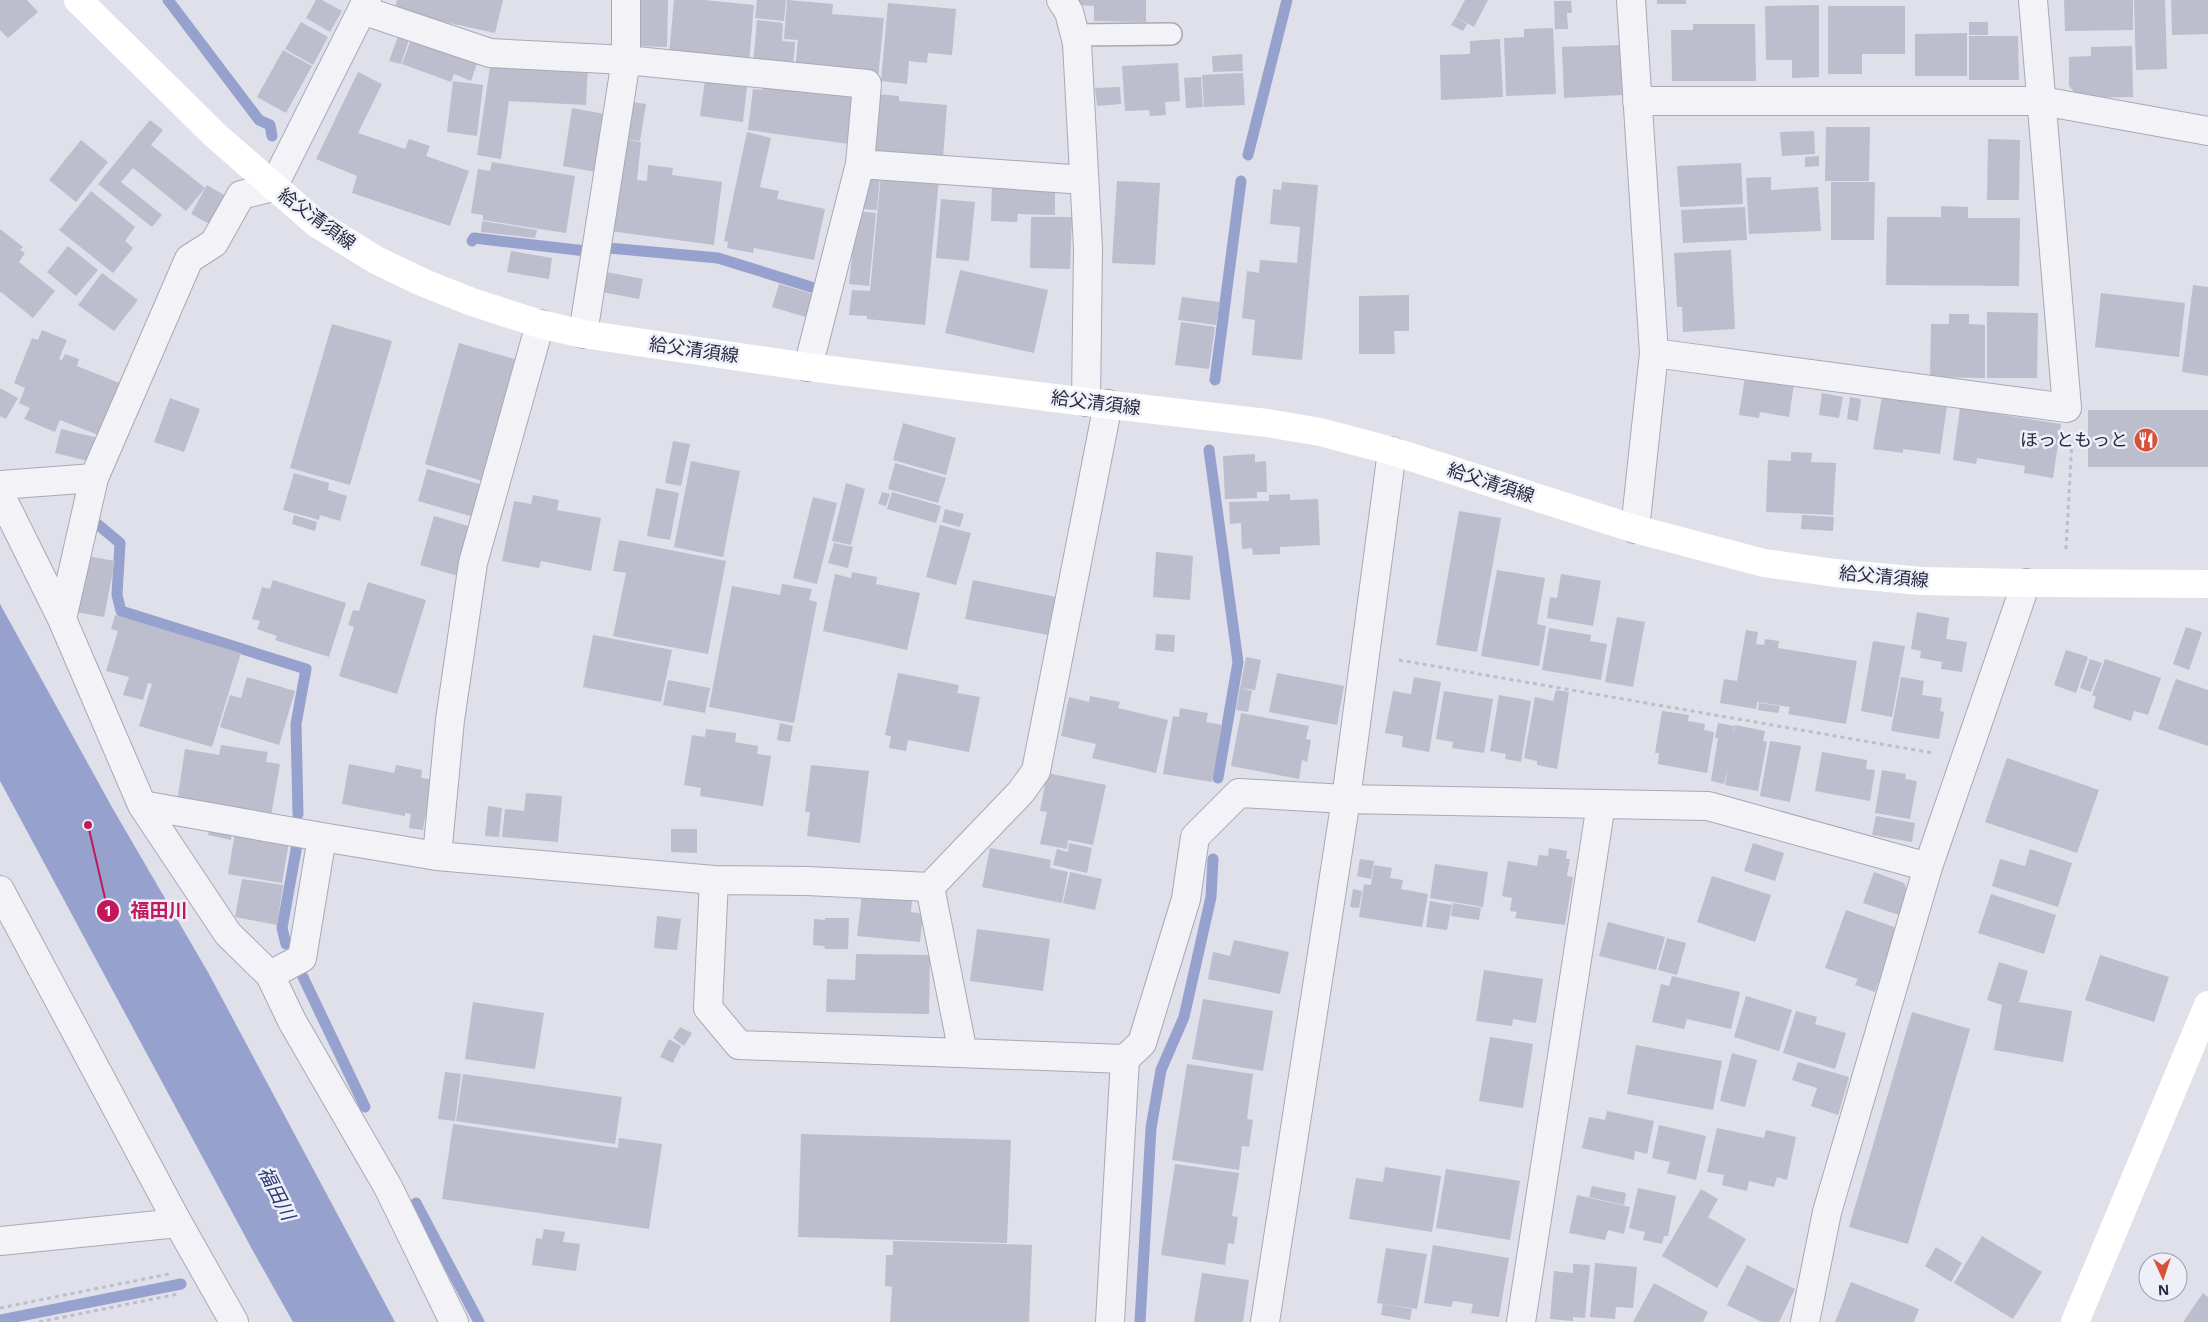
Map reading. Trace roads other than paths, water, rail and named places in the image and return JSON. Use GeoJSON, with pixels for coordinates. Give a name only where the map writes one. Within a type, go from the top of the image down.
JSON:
{"type":"FeatureCollection","features":[{"type":"Feature","properties":{"kind":"main road","name":"給父清須線"},"geometry":{"type":"LineString","coordinates":[[78,0],[215,135],[272,187],[316,223],[376,260],[424,283],[472,302],[540,324],[583,334],[808,366],[1267,423],[1320,432],[1392,451],[1635,529],[1764,563],[1836,573],[1921,581],[2026,584],[2208,584]]}},
{"type":"Feature","properties":{"kind":"main road"},"geometry":{"type":"LineString","coordinates":[[2075,1322],[2208,1005]]}},
{"type":"Feature","properties":{"kind":"street"},"geometry":{"type":"LineString","coordinates":[[583,334],[626,60],[626,0]]}},
{"type":"Feature","properties":{"kind":"street"},"geometry":{"type":"LineString","coordinates":[[142,805],[437,856],[714,880],[807,881],[930,886],[1021,792],[1036,771],[1097,403],[1075,35],[1069,12],[1061,0]]}},
{"type":"Feature","properties":{"kind":"street"},"geometry":{"type":"LineString","coordinates":[[1631,0],[1654,353],[1635,529]]}},
{"type":"Feature","properties":{"kind":"street"},"geometry":{"type":"LineString","coordinates":[[1654,353],[2067,408],[2033,0]]}},
{"type":"Feature","properties":{"kind":"street"},"geometry":{"type":"LineString","coordinates":[[62,619],[94,478],[189,259],[214,243],[240,195],[272,187],[365,5],[490,53],[626,60],[867,84],[860,164],[808,366]]}},
{"type":"Feature","properties":{"kind":"street"},"geometry":{"type":"LineString","coordinates":[[1637,101],[2042,101],[2208,131]]}},
{"type":"Feature","properties":{"kind":"street"},"geometry":{"type":"LineString","coordinates":[[860,164],[1084,180]]}},
{"type":"Feature","properties":{"kind":"street"},"geometry":{"type":"LineString","coordinates":[[437,856],[450,720],[474,563],[540,324]]}},
{"type":"Feature","properties":{"kind":"street"},"geometry":{"type":"LineString","coordinates":[[1266,1322],[1346,799],[1392,451]]}},
{"type":"Feature","properties":{"kind":"street"},"geometry":{"type":"LineString","coordinates":[[0,485],[94,478]]}},
{"type":"Feature","properties":{"kind":"street"},"geometry":{"type":"LineString","coordinates":[[0,494],[62,619],[142,805],[228,934],[270,975],[292,1021],[388,1187],[454,1322]]}},
{"type":"Feature","properties":{"kind":"street"},"geometry":{"type":"LineString","coordinates":[[1805,1322],[1826,1212],[1928,867],[2026,584]]}},
{"type":"Feature","properties":{"kind":"street"},"geometry":{"type":"LineString","coordinates":[[1110,1322],[1125,1060],[1142,1043],[1186,899],[1195,837],[1239,793],[1346,799],[1708,806],[1928,867]]}},
{"type":"Feature","properties":{"kind":"street"},"geometry":{"type":"LineString","coordinates":[[1521,1322],[1601,804]]}},
{"type":"Feature","properties":{"kind":"street"},"geometry":{"type":"LineString","coordinates":[[270,975],[302,958],[322,837]]}},
{"type":"Feature","properties":{"kind":"street"},"geometry":{"type":"LineString","coordinates":[[714,880],[708,1008],[738,1045],[1125,1060]]}},
{"type":"Feature","properties":{"kind":"street"},"geometry":{"type":"LineString","coordinates":[[930,886],[963,1053]]}},
{"type":"Feature","properties":{"kind":"street"},"geometry":{"type":"LineString","coordinates":[[0,890],[178,1223],[234,1322]]}},
{"type":"Feature","properties":{"kind":"street"},"geometry":{"type":"LineString","coordinates":[[0,1241],[178,1223]]}},
{"type":"Feature","properties":{"kind":"lane"},"geometry":{"type":"LineString","coordinates":[[1075,35],[1171,34]]}},
{"type":"Feature","properties":{"kind":"water"},"geometry":{"type":"Polygon","coordinates":[[[0,604],[113,809],[209,974],[395,1322],[293,1322],[253,1251],[0,781],[0,604]]]}},
{"type":"Feature","properties":{"kind":"waterway"},"geometry":{"type":"LineString","coordinates":[[168,0],[259,120],[270,125],[272,136]]}},
{"type":"Feature","properties":{"kind":"waterway"},"geometry":{"type":"LineString","coordinates":[[1248,155],[1287,0]]}},
{"type":"Feature","properties":{"kind":"waterway"},"geometry":{"type":"LineString","coordinates":[[1215,380],[1241,181]]}},
{"type":"Feature","properties":{"kind":"waterway"},"geometry":{"type":"LineString","coordinates":[[472,241],[474,238],[586,251]]}},
{"type":"Feature","properties":{"kind":"waterway"},"geometry":{"type":"LineString","coordinates":[[609,248],[718,258],[811,287]]}},
{"type":"Feature","properties":{"kind":"waterway"},"geometry":{"type":"LineString","coordinates":[[1209,450],[1238,662],[1218,778]]}},
{"type":"Feature","properties":{"kind":"waterway"},"geometry":{"type":"LineString","coordinates":[[96,523],[120,543],[117,595],[121,611],[306,669],[296,724],[298,814]]}},
{"type":"Feature","properties":{"kind":"waterway"},"geometry":{"type":"LineString","coordinates":[[286,944],[282,928],[298,839]]}},
{"type":"Feature","properties":{"kind":"waterway"},"geometry":{"type":"LineString","coordinates":[[1140,1322],[1151,1128],[1161,1070],[1184,1017],[1211,897],[1213,859]]}},
{"type":"Feature","properties":{"kind":"waterway"},"geometry":{"type":"LineString","coordinates":[[303,977],[365,1107]]}},
{"type":"Feature","properties":{"kind":"waterway"},"geometry":{"type":"LineString","coordinates":[[416,1203],[479,1322]]}},
{"type":"Feature","properties":{"kind":"waterway"},"geometry":{"type":"LineString","coordinates":[[0,1320],[181,1284]]}},
{"type":"Feature","properties":{"kind":"place","name":"ほっともっと"},"geometry":{"type":"Point","coordinates":[2146,440]}},
{"type":"Feature","properties":{"kind":"place","name":"福田川"},"geometry":{"type":"Point","coordinates":[88,825]}}]}
